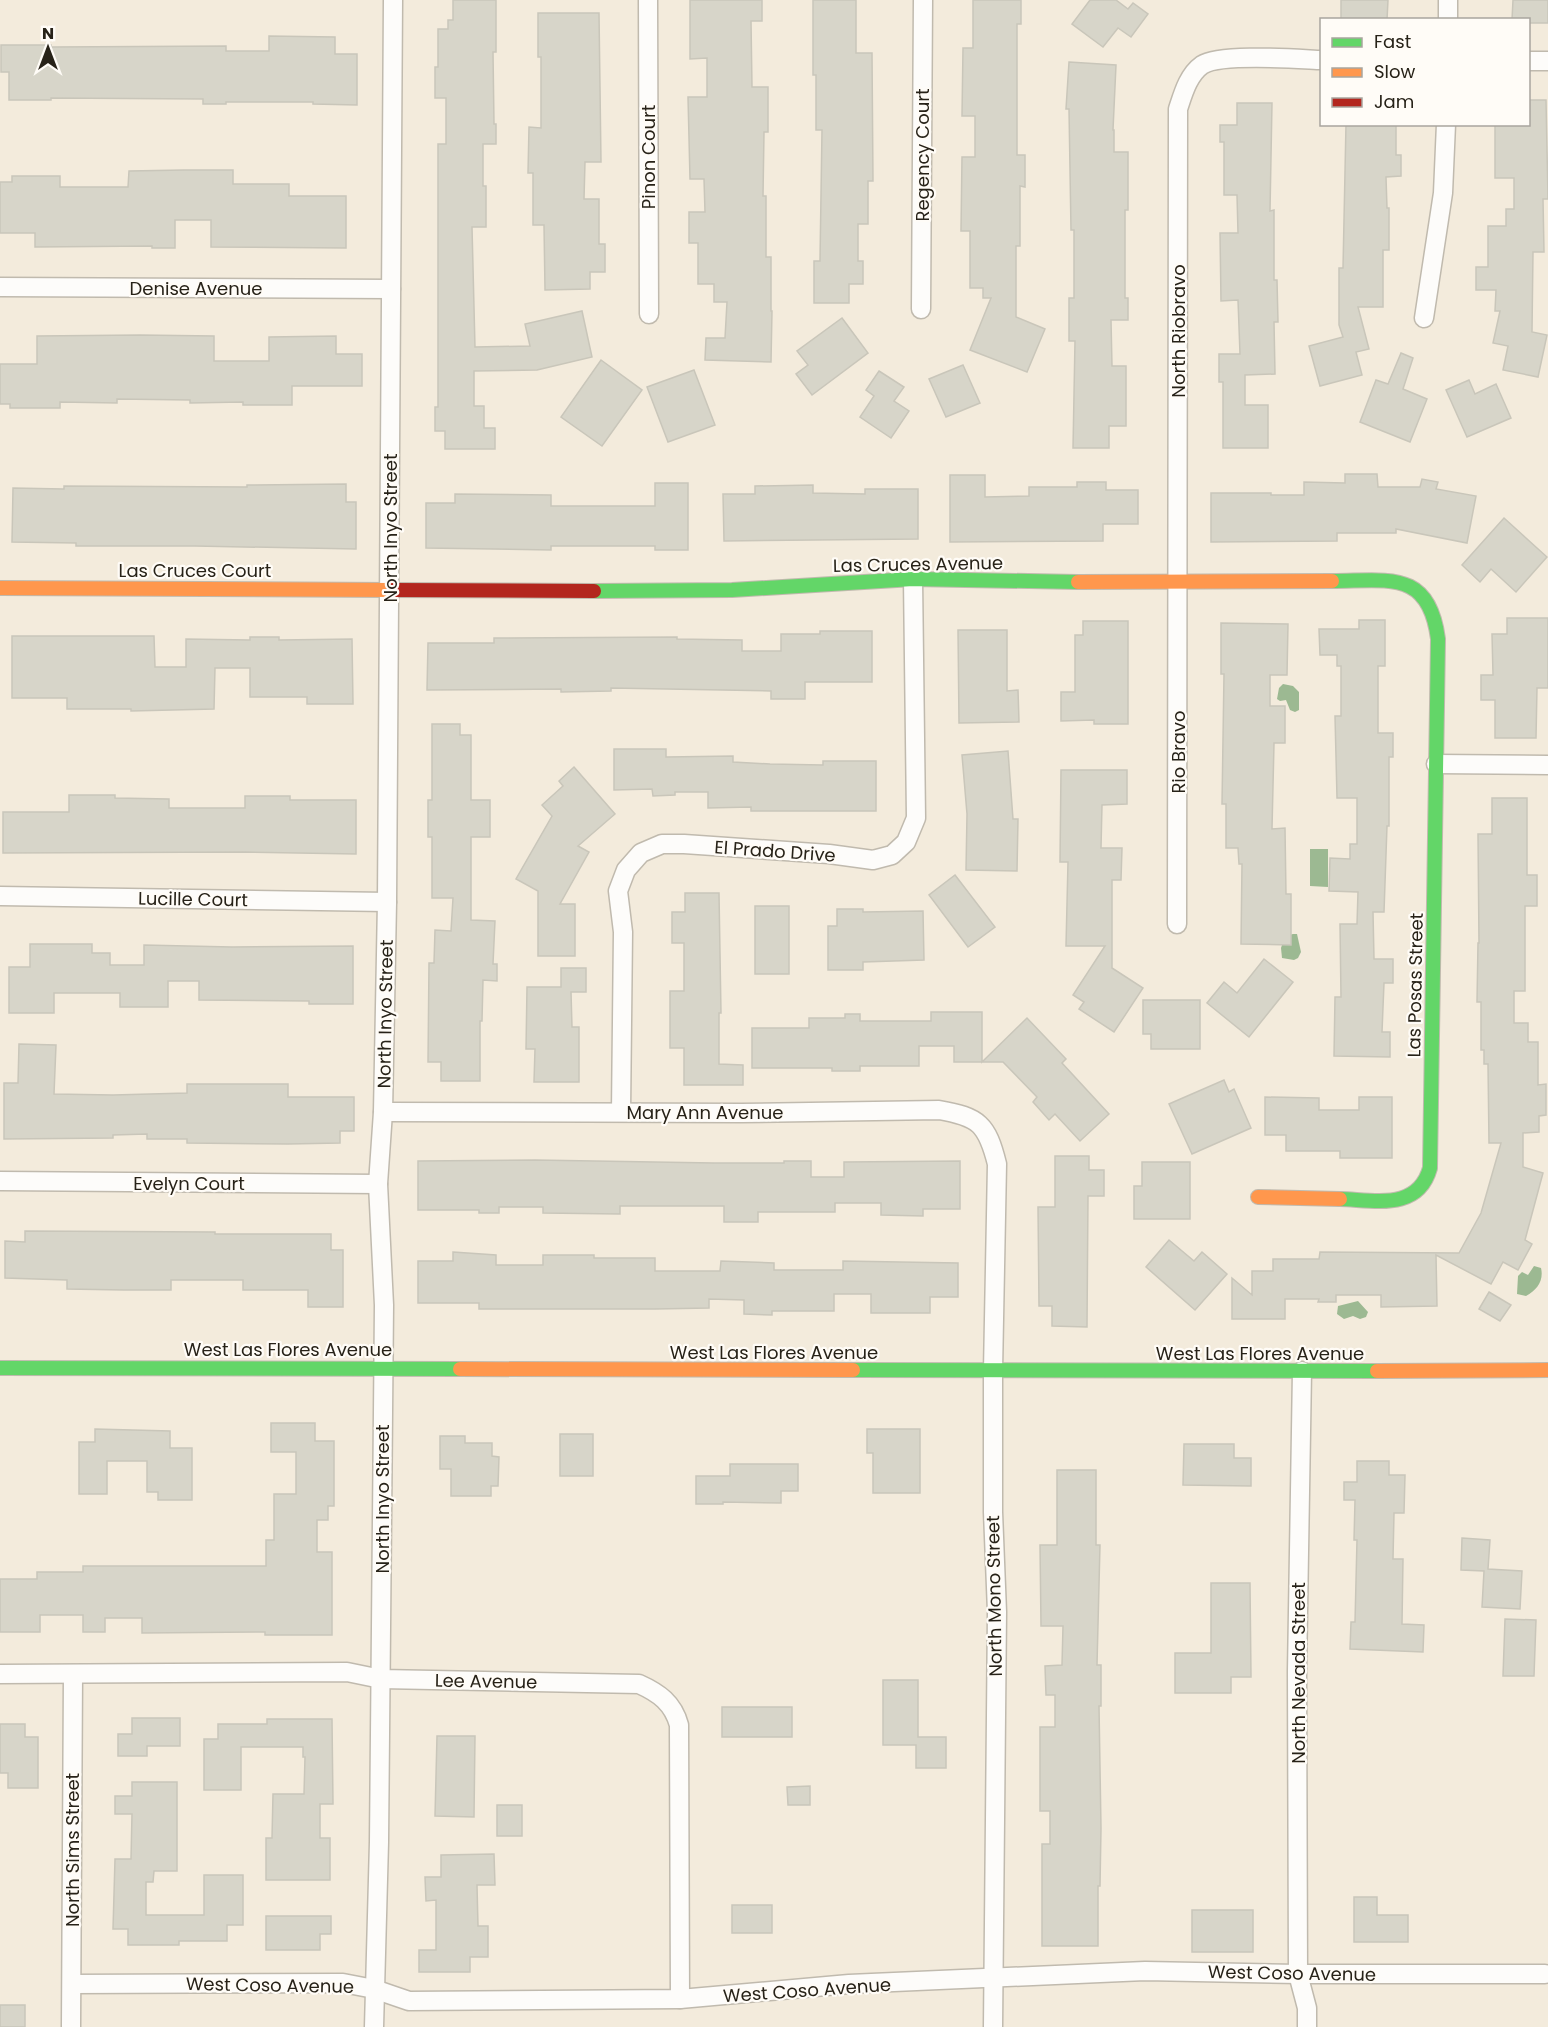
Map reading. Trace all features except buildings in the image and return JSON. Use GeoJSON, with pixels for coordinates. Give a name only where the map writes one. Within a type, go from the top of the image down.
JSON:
{"type":"FeatureCollection","features":[{"type":"Feature","properties":{"kind":"street","name":"North Inyo Street"},"geometry":{"type":"LineString","coordinates":[[374,2027],[380,1842],[384,1305],[378,1184],[383,1112],[387,902],[393,0]]}},
{"type":"Feature","properties":{"kind":"street","name":"Pinon Court"},"geometry":{"type":"LineString","coordinates":[[648,0],[649,315]]}},
{"type":"Feature","properties":{"kind":"street","name":"Regency Court"},"geometry":{"type":"LineString","coordinates":[[921,309],[923,0]]}},
{"type":"Feature","properties":{"kind":"street"},"geometry":{"type":"LineString","coordinates":[[1448,0],[1448,18]]}},
{"type":"Feature","properties":{"kind":"street","name":"North Riobravo"},"geometry":{"type":"LineString","coordinates":[[1178,581],[1178,109],[1188,82],[1202,65],[1222,59],[1320,60]]}},
{"type":"Feature","properties":{"kind":"street"},"geometry":{"type":"LineString","coordinates":[[1530,61],[1548,61]]}},
{"type":"Feature","properties":{"kind":"street"},"geometry":{"type":"LineString","coordinates":[[1424,318],[1443,193],[1446,126]]}},
{"type":"Feature","properties":{"kind":"street","name":"Denise Avenue"},"geometry":{"type":"LineString","coordinates":[[0,288],[391,289]]}},
{"type":"Feature","properties":{"kind":"street","name":"Las Cruces Avenue"},"geometry":{"type":"LineString","coordinates":[[389,589],[722,590],[913,579],[1134,583],[1394,581],[1405,583],[1417,590],[1430,603],[1433,613]]}},
{"type":"Feature","properties":{"kind":"street","name":"El Prado Drive"},"geometry":{"type":"LineString","coordinates":[[621,1112],[623,932],[618,891],[626,870],[641,853],[662,844],[684,844],[829,854],[873,860],[892,855],[906,842],[916,818],[913,579]]}},
{"type":"Feature","properties":{"kind":"street","name":"Rio Bravo"},"geometry":{"type":"LineString","coordinates":[[1177,924],[1178,581]]}},
{"type":"Feature","properties":{"kind":"street","name":"Las Cruces Court"},"geometry":{"type":"LineString","coordinates":[[0,588],[389,589]]}},
{"type":"Feature","properties":{"kind":"street","name":"Las Posas Street"},"geometry":{"type":"LineString","coordinates":[[1257,1197],[1392,1201],[1409,1198],[1427,1180],[1430,1156],[1438,639],[1433,613]]}},
{"type":"Feature","properties":{"kind":"street"},"geometry":{"type":"LineString","coordinates":[[1436,764],[1548,765]]}},
{"type":"Feature","properties":{"kind":"street","name":"Lucille Court"},"geometry":{"type":"LineString","coordinates":[[0,896],[387,902]]}},
{"type":"Feature","properties":{"kind":"street","name":"Mary Ann Avenue"},"geometry":{"type":"LineString","coordinates":[[383,1112],[939,1110],[964,1114],[976,1120],[987,1133],[997,1164]]}},
{"type":"Feature","properties":{"kind":"street","name":"North Mono Street"},"geometry":{"type":"LineString","coordinates":[[993,2027],[997,1612],[993,1512],[993,1371],[997,1164]]}},
{"type":"Feature","properties":{"kind":"street","name":"Evelyn Court"},"geometry":{"type":"LineString","coordinates":[[0,1181],[378,1184]]}},
{"type":"Feature","properties":{"kind":"street","name":"West Las Flores Avenue"},"geometry":{"type":"LineString","coordinates":[[0,1368],[1548,1370]]}},
{"type":"Feature","properties":{"kind":"street","name":"North Nevada Street"},"geometry":{"type":"LineString","coordinates":[[1302,1371],[1298,1672],[1298,1974],[1307,2008],[1307,2027]]}},
{"type":"Feature","properties":{"kind":"street","name":"Lee Avenue"},"geometry":{"type":"LineString","coordinates":[[0,1674],[348,1672],[381,1679],[639,1684],[654,1691],[676,1712],[679,1725],[680,1999]]}},
{"type":"Feature","properties":{"kind":"street","name":"North Sims Street"},"geometry":{"type":"LineString","coordinates":[[71,2027],[73,1674]]}},
{"type":"Feature","properties":{"kind":"street","name":"West Coso Avenue"},"geometry":{"type":"LineString","coordinates":[[72,1984],[343,1983],[374,1989],[409,2001],[680,1999],[849,1984],[1145,1971],[1298,1974],[1545,1974]]}},
{"type":"Feature","properties":{"kind":"shaded area"},"geometry":{"type":"Polygon","coordinates":[[[1283,684],[1293,686],[1299,692],[1299,710],[1295,712],[1290,710],[1286,700],[1277,699],[1279,688],[1283,684]]]}},
{"type":"Feature","properties":{"kind":"shaded area"},"geometry":{"type":"Polygon","coordinates":[[[1310,849],[1328,849],[1328,887],[1310,886],[1310,849]]]}},
{"type":"Feature","properties":{"kind":"shaded area"},"geometry":{"type":"Polygon","coordinates":[[[1297,934],[1301,952],[1294,960],[1282,958],[1281,948],[1285,936],[1297,934]]]}},
{"type":"Feature","properties":{"kind":"shaded area"},"geometry":{"type":"Polygon","coordinates":[[[1534,1266],[1541,1268],[1539,1285],[1526,1296],[1517,1294],[1518,1276],[1522,1272],[1528,1275],[1534,1266]]]}},
{"type":"Feature","properties":{"kind":"shaded area"},"geometry":{"type":"Polygon","coordinates":[[[1358,1301],[1368,1312],[1366,1317],[1360,1319],[1353,1316],[1344,1319],[1337,1314],[1338,1306],[1358,1301]]]}},
{"type":"Feature","properties":{"kind":"traffic: fast"},"geometry":{"type":"LineString","coordinates":[[594,591],[732,590],[913,579],[1078,582]]}},
{"type":"Feature","properties":{"kind":"traffic: fast"},"geometry":{"type":"LineString","coordinates":[[1332,581],[1388,581],[1403,584],[1415,590],[1426,600],[1433,616],[1438,639],[1430,1168],[1424,1182],[1416,1191],[1405,1197],[1381,1201],[1340,1199]]}},
{"type":"Feature","properties":{"kind":"traffic: fast"},"geometry":{"type":"LineString","coordinates":[[0,1368],[460,1369]]}},
{"type":"Feature","properties":{"kind":"traffic: fast"},"geometry":{"type":"LineString","coordinates":[[853,1370],[1377,1371]]}},
{"type":"Feature","properties":{"kind":"traffic: slow"},"geometry":{"type":"LineString","coordinates":[[1078,582],[1332,581]]}},
{"type":"Feature","properties":{"kind":"traffic: slow"},"geometry":{"type":"LineString","coordinates":[[0,588],[393,590]]}},
{"type":"Feature","properties":{"kind":"traffic: slow"},"geometry":{"type":"LineString","coordinates":[[1258,1197],[1340,1199]]}},
{"type":"Feature","properties":{"kind":"traffic: slow"},"geometry":{"type":"LineString","coordinates":[[460,1369],[853,1370]]}},
{"type":"Feature","properties":{"kind":"traffic: slow"},"geometry":{"type":"LineString","coordinates":[[1377,1371],[1548,1370]]}},
{"type":"Feature","properties":{"kind":"traffic: jam"},"geometry":{"type":"LineString","coordinates":[[393,590],[594,591]]}}]}
